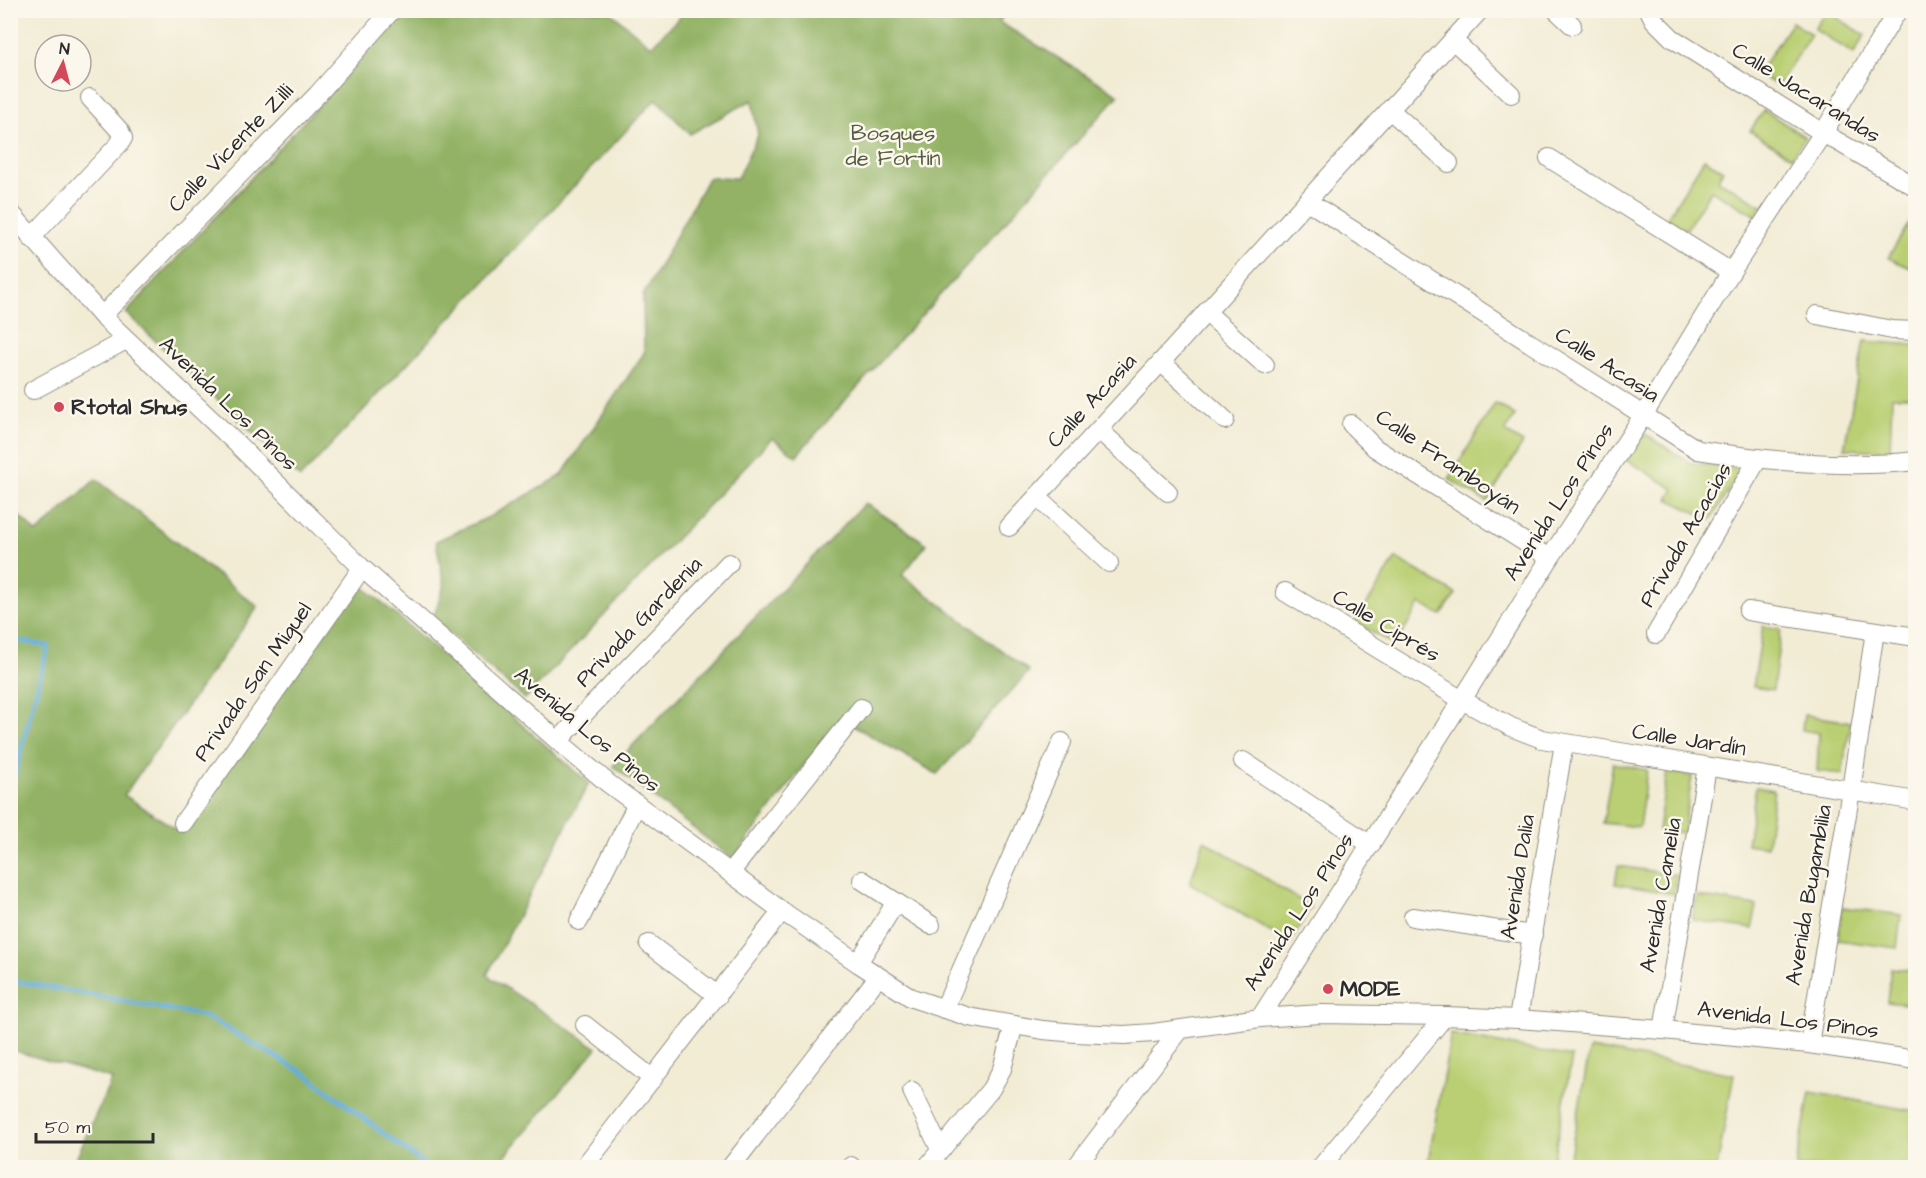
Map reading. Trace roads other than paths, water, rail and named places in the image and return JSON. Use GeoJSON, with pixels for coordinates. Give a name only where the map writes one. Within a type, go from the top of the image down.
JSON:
{"type":"FeatureCollection","features":[{"type":"Feature","properties":{"kind":"street","name":"Calle Vicente Zilli"},"geometry":{"type":"LineString","coordinates":[[102,316],[317,95],[392,10]]}},
{"type":"Feature","properties":{"kind":"street","name":"Calle Acasia"},"geometry":{"type":"LineString","coordinates":[[1009,526],[1480,10]]}},
{"type":"Feature","properties":{"kind":"street"},"geometry":{"type":"LineString","coordinates":[[1556,10],[1572,26]]}},
{"type":"Feature","properties":{"kind":"street","name":"Calle Jacarandas"},"geometry":{"type":"LineString","coordinates":[[1649,10],[1654,20],[1672,38],[1823,133],[1916,188]]}},
{"type":"Feature","properties":{"kind":"street","name":"Avenida Los Pinos"},"geometry":{"type":"LineString","coordinates":[[1260,1018],[1550,558],[1643,416],[1731,273],[1823,133],[1898,10]]}},
{"type":"Feature","properties":{"kind":"street"},"geometry":{"type":"LineString","coordinates":[[1453,40],[1510,94]]}},
{"type":"Feature","properties":{"kind":"street"},"geometry":{"type":"LineString","coordinates":[[31,238],[123,138],[120,131],[90,98]]}},
{"type":"Feature","properties":{"kind":"street"},"geometry":{"type":"LineString","coordinates":[[1390,110],[1449,163]]}},
{"type":"Feature","properties":{"kind":"street"},"geometry":{"type":"LineString","coordinates":[[1550,158],[1731,273]]}},
{"type":"Feature","properties":{"kind":"street","name":"Calle Acasia"},"geometry":{"type":"LineString","coordinates":[[1307,201],[1698,450],[1758,459],[1880,465],[1916,461]]}},
{"type":"Feature","properties":{"kind":"street","name":"Avenida Los Pinos"},"geometry":{"type":"LineString","coordinates":[[10,212],[102,316],[237,444],[362,568],[558,741],[609,784],[782,911],[912,998],[969,1017],[1054,1031],[1102,1035],[1134,1035],[1260,1018],[1321,1014],[1445,1016],[1663,1030],[1809,1044],[1916,1060]]}},
{"type":"Feature","properties":{"kind":"street"},"geometry":{"type":"LineString","coordinates":[[1206,312],[1265,365]]}},
{"type":"Feature","properties":{"kind":"street"},"geometry":{"type":"LineString","coordinates":[[1817,315],[1892,330],[1916,331]]}},
{"type":"Feature","properties":{"kind":"street"},"geometry":{"type":"LineString","coordinates":[[33,390],[126,340]]}},
{"type":"Feature","properties":{"kind":"street"},"geometry":{"type":"LineString","coordinates":[[1161,362],[1225,420]]}},
{"type":"Feature","properties":{"kind":"street","name":"Calle Framboyán"},"geometry":{"type":"LineString","coordinates":[[1351,424],[1375,448],[1550,558]]}},
{"type":"Feature","properties":{"kind":"street"},"geometry":{"type":"LineString","coordinates":[[1099,430],[1168,492]]}},
{"type":"Feature","properties":{"kind":"street","name":"Privada Acacias"},"geometry":{"type":"LineString","coordinates":[[1656,634],[1758,459]]}},
{"type":"Feature","properties":{"kind":"street"},"geometry":{"type":"LineString","coordinates":[[1037,497],[1109,563]]}},
{"type":"Feature","properties":{"kind":"street","name":"Privada Gardenia"},"geometry":{"type":"LineString","coordinates":[[558,741],[729,563]]}},
{"type":"Feature","properties":{"kind":"street","name":"Privada San Miguel"},"geometry":{"type":"LineString","coordinates":[[183,823],[362,568]]}},
{"type":"Feature","properties":{"kind":"street","name":"Calle Ciprés"},"geometry":{"type":"LineString","coordinates":[[1285,592],[1462,700]]}},
{"type":"Feature","properties":{"kind":"street"},"geometry":{"type":"LineString","coordinates":[[1748,611],[1916,637]]}},
{"type":"Feature","properties":{"kind":"street","name":"Avenida Bugambilia"},"geometry":{"type":"LineString","coordinates":[[1809,1044],[1875,631]]}},
{"type":"Feature","properties":{"kind":"street","name":"Calle Jardín"},"geometry":{"type":"LineString","coordinates":[[1462,700],[1524,733],[1564,743],[1916,801]]}},
{"type":"Feature","properties":{"kind":"street"},"geometry":{"type":"LineString","coordinates":[[730,873],[861,708]]}},
{"type":"Feature","properties":{"kind":"street"},"geometry":{"type":"LineString","coordinates":[[944,1009],[1062,742]]}},
{"type":"Feature","properties":{"kind":"street","name":"Avenida Dalia"},"geometry":{"type":"LineString","coordinates":[[1518,1019],[1564,743]]}},
{"type":"Feature","properties":{"kind":"street"},"geometry":{"type":"LineString","coordinates":[[1243,761],[1371,844]]}},
{"type":"Feature","properties":{"kind":"street","name":"Avenida Camelia"},"geometry":{"type":"LineString","coordinates":[[1663,1030],[1707,767]]}},
{"type":"Feature","properties":{"kind":"street"},"geometry":{"type":"LineString","coordinates":[[579,921],[637,804]]}},
{"type":"Feature","properties":{"kind":"street"},"geometry":{"type":"LineString","coordinates":[[862,880],[931,925]]}},
{"type":"Feature","properties":{"kind":"street"},"geometry":{"type":"LineString","coordinates":[[858,963],[896,902]]}},
{"type":"Feature","properties":{"kind":"street"},"geometry":{"type":"LineString","coordinates":[[583,1167],[782,911]]}},
{"type":"Feature","properties":{"kind":"street"},"geometry":{"type":"LineString","coordinates":[[1413,917],[1533,935]]}},
{"type":"Feature","properties":{"kind":"street"},"geometry":{"type":"LineString","coordinates":[[649,944],[718,996]]}},
{"type":"Feature","properties":{"kind":"street"},"geometry":{"type":"LineString","coordinates":[[729,1167],[878,977]]}},
{"type":"Feature","properties":{"kind":"street"},"geometry":{"type":"LineString","coordinates":[[1320,1167],[1445,1016]]}},
{"type":"Feature","properties":{"kind":"street"},"geometry":{"type":"LineString","coordinates":[[585,1025],[652,1079]]}},
{"type":"Feature","properties":{"kind":"street"},"geometry":{"type":"LineString","coordinates":[[926,1167],[991,1089],[1002,1069],[1014,1025]]}},
{"type":"Feature","properties":{"kind":"street"},"geometry":{"type":"LineString","coordinates":[[1075,1167],[1180,1030]]}},
{"type":"Feature","properties":{"kind":"street"},"geometry":{"type":"LineString","coordinates":[[912,1091],[940,1149]]}},
{"type":"Feature","properties":{"kind":"waterway"},"geometry":{"type":"LineString","coordinates":[[10,639],[48,646],[10,792]]}},
{"type":"Feature","properties":{"kind":"waterway"},"geometry":{"type":"LineString","coordinates":[[10,980],[205,1016],[306,1074],[429,1168]]}},
{"type":"Feature","properties":{"kind":"place","name":"Rtotal Shus"},"geometry":{"type":"Point","coordinates":[59,407]}},
{"type":"Feature","properties":{"kind":"place","name":"MODE"},"geometry":{"type":"Point","coordinates":[1328,989]}},
{"type":"Feature","properties":{"kind":"park label","name":"Bosques de Fortín"},"geometry":{"type":"Point","coordinates":[893,146]}}]}
